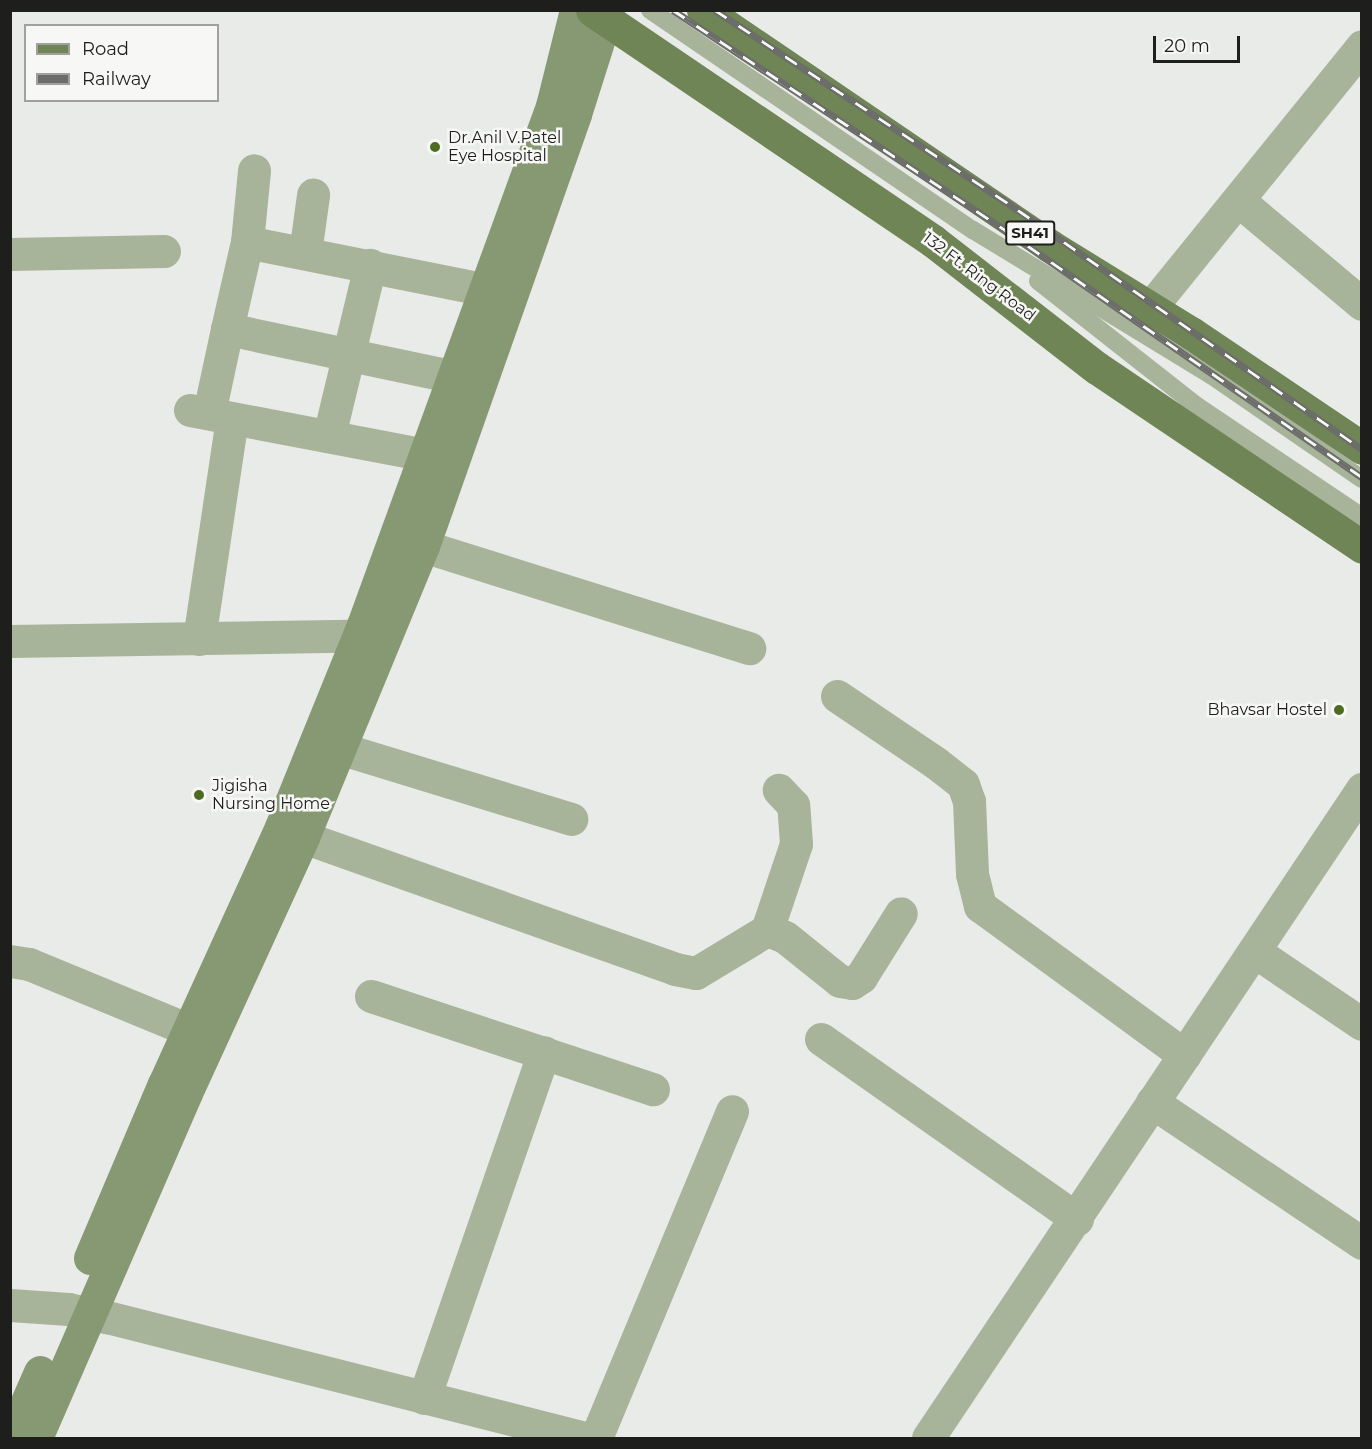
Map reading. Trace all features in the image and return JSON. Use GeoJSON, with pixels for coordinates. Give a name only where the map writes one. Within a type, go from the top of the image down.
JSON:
{"type":"FeatureCollection","features":[{"type":"Feature","properties":{"kind":"main road","name":"SH41"},"geometry":{"type":"LineString","coordinates":[[703,10],[1050,246],[1191,333],[1362,448]]}},
{"type":"Feature","properties":{"kind":"main road"},"geometry":{"type":"LineString","coordinates":[[11,1438],[79,1311],[303,837],[339,748],[427,454],[552,106],[596,13]]}},
{"type":"Feature","properties":{"kind":"main road"},"geometry":{"type":"LineString","coordinates":[[36,1438],[79,1311],[189,1030],[281,827],[372,636],[423,546],[596,13]]}},
{"type":"Feature","properties":{"kind":"main road","name":"132 Ft. Ring Road"},"geometry":{"type":"LineString","coordinates":[[596,13],[933,241],[1097,368],[1362,547]]}},
{"type":"Feature","properties":{"kind":"street"},"geometry":{"type":"LineString","coordinates":[[1150,308],[1360,52]]}},
{"type":"Feature","properties":{"kind":"street"},"geometry":{"type":"LineString","coordinates":[[200,639],[211,414],[247,242],[254,170]]}},
{"type":"Feature","properties":{"kind":"street"},"geometry":{"type":"LineString","coordinates":[[305,253],[314,195]]}},
{"type":"Feature","properties":{"kind":"street"},"geometry":{"type":"LineString","coordinates":[[1238,200],[1362,304]]}},
{"type":"Feature","properties":{"kind":"street"},"geometry":{"type":"LineString","coordinates":[[247,242],[487,290]]}},
{"type":"Feature","properties":{"kind":"street"},"geometry":{"type":"LineString","coordinates":[[10,254],[164,251]]}},
{"type":"Feature","properties":{"kind":"street"},"geometry":{"type":"LineString","coordinates":[[329,436],[370,265]]}},
{"type":"Feature","properties":{"kind":"street"},"geometry":{"type":"LineString","coordinates":[[227,329],[455,378]]}},
{"type":"Feature","properties":{"kind":"street"},"geometry":{"type":"LineString","coordinates":[[211,414],[427,454]]}},
{"type":"Feature","properties":{"kind":"street"},"geometry":{"type":"LineString","coordinates":[[423,546],[749,648]]}},
{"type":"Feature","properties":{"kind":"street"},"geometry":{"type":"LineString","coordinates":[[10,641],[372,636]]}},
{"type":"Feature","properties":{"kind":"street"},"geometry":{"type":"LineString","coordinates":[[837,696],[963,784],[969,801],[972,874],[980,906],[1184,1055]]}},
{"type":"Feature","properties":{"kind":"street"},"geometry":{"type":"LineString","coordinates":[[339,748],[571,819]]}},
{"type":"Feature","properties":{"kind":"street"},"geometry":{"type":"LineString","coordinates":[[928,1438],[1077,1219],[1152,1102],[1362,789]]}},
{"type":"Feature","properties":{"kind":"street"},"geometry":{"type":"LineString","coordinates":[[303,837],[675,969],[696,973],[767,930],[796,844],[793,805],[780,790]]}},
{"type":"Feature","properties":{"kind":"street"},"geometry":{"type":"LineString","coordinates":[[767,930],[785,937],[840,981],[852,983],[861,977],[901,913]]}},
{"type":"Feature","properties":{"kind":"street"},"geometry":{"type":"LineString","coordinates":[[1254,951],[1362,1024]]}},
{"type":"Feature","properties":{"kind":"street"},"geometry":{"type":"LineString","coordinates":[[10,962],[29,964],[189,1030]]}},
{"type":"Feature","properties":{"kind":"street"},"geometry":{"type":"LineString","coordinates":[[371,996],[653,1089]]}},
{"type":"Feature","properties":{"kind":"street"},"geometry":{"type":"LineString","coordinates":[[821,1039],[1077,1219]]}},
{"type":"Feature","properties":{"kind":"street"},"geometry":{"type":"LineString","coordinates":[[424,1398],[543,1052]]}},
{"type":"Feature","properties":{"kind":"street"},"geometry":{"type":"LineString","coordinates":[[1152,1102],[1362,1243]]}},
{"type":"Feature","properties":{"kind":"street"},"geometry":{"type":"LineString","coordinates":[[596,1438],[732,1111]]}},
{"type":"Feature","properties":{"kind":"street"},"geometry":{"type":"LineString","coordinates":[[10,1305],[79,1311],[584,1438]]}},
{"type":"Feature","properties":{"kind":"lane"},"geometry":{"type":"LineString","coordinates":[[650,10],[973,230],[1211,375],[1362,479]]}},
{"type":"Feature","properties":{"kind":"lane"},"geometry":{"type":"LineString","coordinates":[[973,230],[1197,406],[1362,517]]}},
{"type":"Feature","properties":{"kind":"railway"},"geometry":{"type":"LineString","coordinates":[[673,10],[1005,230],[1362,477]]}},
{"type":"Feature","properties":{"kind":"railway"},"geometry":{"type":"LineString","coordinates":[[715,10],[1018,210],[1362,449]]}},
{"type":"Feature","properties":{"kind":"place","name":"Dr.Anil V.Patel Eye Hospital"},"geometry":{"type":"Point","coordinates":[435,147]}},
{"type":"Feature","properties":{"kind":"place","name":"Bhavsar Hostel"},"geometry":{"type":"Point","coordinates":[1339,710]}},
{"type":"Feature","properties":{"kind":"place","name":"Jigisha Nursing Home"},"geometry":{"type":"Point","coordinates":[199,795]}}]}
